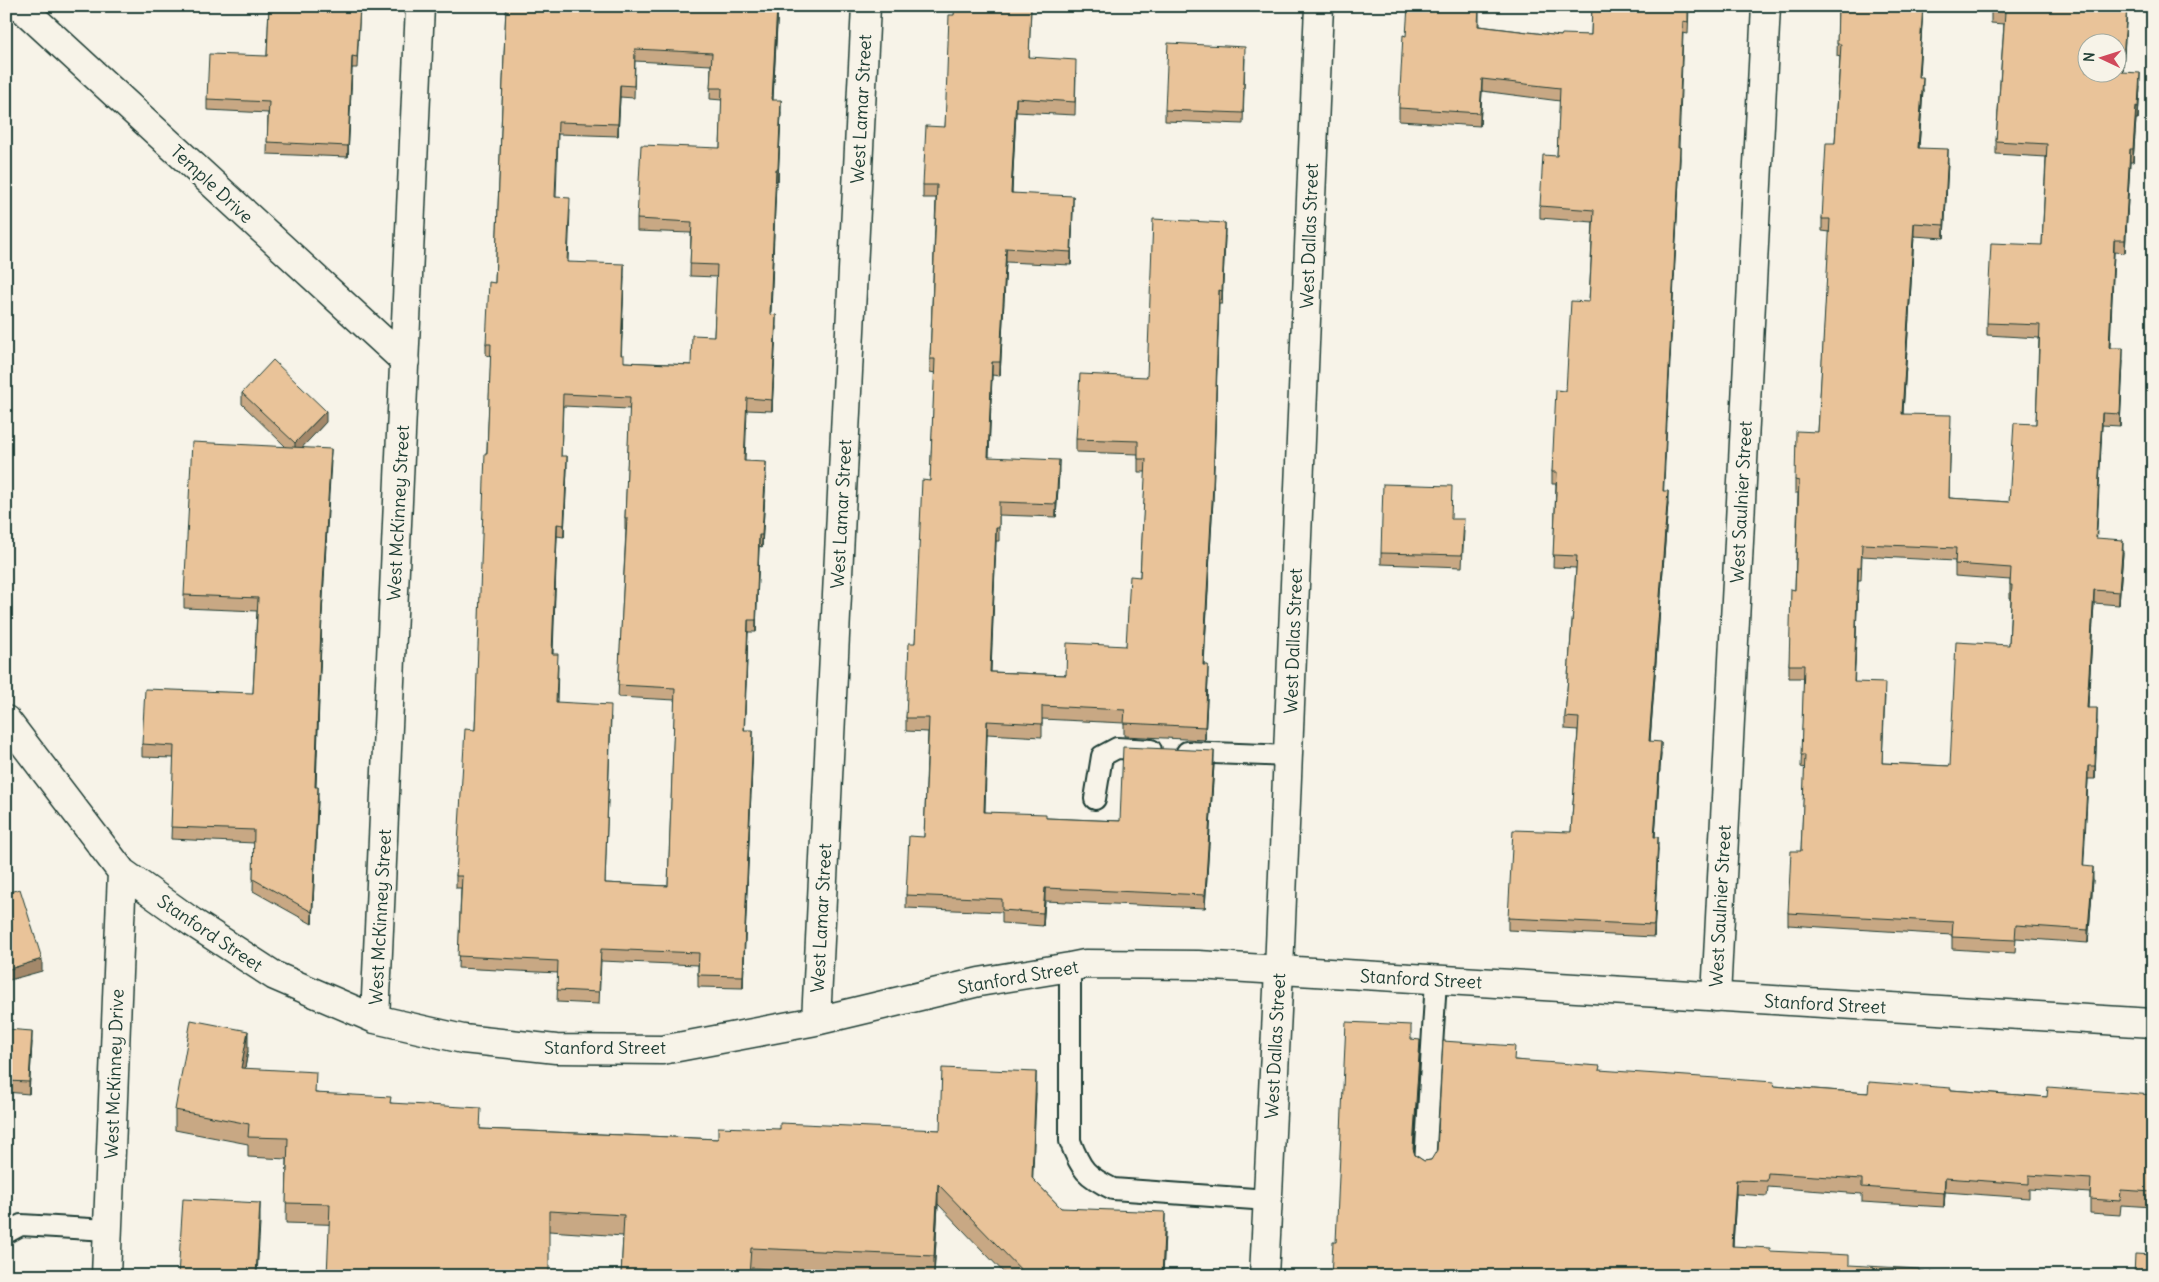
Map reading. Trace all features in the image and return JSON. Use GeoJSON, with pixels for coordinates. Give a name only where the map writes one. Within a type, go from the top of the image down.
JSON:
{"type":"FeatureCollection","features":[{"type":"Feature","properties":{"kind":"street","name":"Temple Drive"},"geometry":{"type":"LineString","coordinates":[[20,6],[405,361]]}},
{"type":"Feature","properties":{"kind":"street","name":"West McKinney Street"},"geometry":{"type":"LineString","coordinates":[[376,1019],[420,6]]}},
{"type":"Feature","properties":{"kind":"street","name":"West Lamar Street"},"geometry":{"type":"LineString","coordinates":[[816,1021],[866,6]]}},
{"type":"Feature","properties":{"kind":"street","name":"West Dallas Street"},"geometry":{"type":"LineString","coordinates":[[1264,1276],[1279,970],[1319,6]]}},
{"type":"Feature","properties":{"kind":"street","name":"West Saulnier Street"},"geometry":{"type":"LineString","coordinates":[[1716,997],[1766,6]]}},
{"type":"Feature","properties":{"kind":"street","name":"Stanford Street"},"geometry":{"type":"LineString","coordinates":[[6,720],[122,872],[192,922],[274,976],[376,1019],[463,1038],[556,1049],[662,1050],[816,1021],[979,982],[1085,964],[1198,965],[2153,1023]]}},
{"type":"Feature","properties":{"kind":"street","name":"West McKinney Drive"},"geometry":{"type":"LineString","coordinates":[[106,1276],[122,872]]}},
{"type":"Feature","properties":{"kind":"lane"},"geometry":{"type":"LineString","coordinates":[[1096,799],[1102,756],[1117,748],[1288,756]]}},
{"type":"Feature","properties":{"kind":"lane"},"geometry":{"type":"LineString","coordinates":[[1070,966],[1070,1141],[1078,1163],[1092,1179],[1113,1189],[1268,1200]]}},
{"type":"Feature","properties":{"kind":"lane"},"geometry":{"type":"LineString","coordinates":[[1424,1164],[1436,980]]}},
{"type":"Feature","properties":{"kind":"lane"},"geometry":{"type":"LineString","coordinates":[[6,1233],[21,1224],[108,1230]]}},
{"type":"Feature","properties":{"kind":"building"},"geometry":{"type":"Polygon","coordinates":[[[269,6],[360,6],[357,57],[352,56],[348,146],[267,142],[269,102],[207,99],[209,54],[267,56],[269,6]]]}},
{"type":"Feature","properties":{"kind":"building"},"geometry":{"type":"Polygon","coordinates":[[[506,6],[777,6],[772,100],[781,100],[770,314],[776,315],[772,400],[747,398],[744,461],[766,462],[762,535],[759,535],[756,620],[748,620],[744,730],[753,730],[743,976],[698,975],[699,953],[601,949],[599,992],[557,990],[558,961],[458,956],[462,876],[456,876],[465,729],[475,730],[491,344],[486,344],[489,282],[495,283],[506,6]],[[635,49],[634,86],[620,85],[618,124],[558,122],[555,197],[570,198],[567,262],[624,264],[621,355],[624,355],[624,362],[691,365],[692,335],[714,336],[717,265],[690,264],[692,222],[637,219],[641,145],[720,148],[722,88],[710,88],[712,53],[635,49]],[[563,394],[561,456],[567,456],[564,525],[557,524],[552,654],[558,654],[556,702],[611,705],[605,883],[668,886],[675,688],[618,685],[627,518],[625,518],[630,397],[563,394]]]}},
{"type":"Feature","properties":{"kind":"building"},"geometry":{"type":"Polygon","coordinates":[[[955,6],[1031,6],[1029,57],[1076,60],[1075,102],[1016,98],[1011,193],[1073,196],[1071,252],[1006,248],[1000,362],[992,362],[988,457],[1059,460],[1056,504],[999,502],[999,528],[996,528],[990,672],[1066,675],[1067,643],[1126,646],[1130,576],[1140,577],[1146,459],[1138,459],[1138,441],[1076,439],[1080,374],[1147,377],[1153,219],[1225,223],[1222,291],[1219,290],[1213,485],[1203,665],[1208,665],[1205,727],[1124,723],[1125,710],[1042,706],[1042,724],[987,721],[984,812],[1046,814],[1046,818],[1120,821],[1123,747],[1214,751],[1205,895],[1045,888],[1043,913],[1002,910],[1002,899],[906,895],[909,836],[924,837],[929,718],[906,718],[909,643],[915,643],[922,480],[930,481],[935,359],[930,359],[937,185],[923,185],[926,126],[945,127],[949,15],[954,15],[955,6]]]}},
{"type":"Feature","properties":{"kind":"building"},"geometry":{"type":"Polygon","coordinates":[[[1408,6],[1479,6],[1478,26],[1561,36],[1562,34],[1591,35],[1592,6],[1688,6],[1688,22],[1683,21],[1678,147],[1680,147],[1663,491],[1668,491],[1649,741],[1661,742],[1654,837],[1658,837],[1654,925],[1508,918],[1513,830],[1571,832],[1579,718],[1565,717],[1577,556],[1553,555],[1557,472],[1552,472],[1556,390],[1566,391],[1571,301],[1589,302],[1594,210],[1540,206],[1543,155],[1557,156],[1560,88],[1482,79],[1480,113],[1399,108],[1403,35],[1406,36],[1408,6]]]}},
{"type":"Feature","properties":{"kind":"building"},"geometry":{"type":"Polygon","coordinates":[[[1838,6],[1923,6],[1918,77],[1923,77],[1918,148],[1948,149],[1944,225],[1914,223],[1902,414],[1951,415],[1949,498],[2009,502],[2014,423],[2036,424],[2040,325],[1987,323],[1991,243],[2042,245],[2047,144],[1996,141],[2005,12],[1991,11],[1991,6],[2127,6],[2125,32],[2076,32],[2076,82],[2126,82],[2126,72],[2140,73],[2133,149],[2130,149],[2125,240],[2114,240],[2109,348],[2123,348],[2120,414],[2102,413],[2096,538],[2123,540],[2119,592],[2094,590],[2087,708],[2097,708],[2095,766],[2088,766],[2083,866],[2093,867],[2088,930],[2016,925],[2015,940],[1952,937],[1953,922],[1788,913],[1791,851],[1801,851],[1805,755],[1801,755],[1804,665],[1789,665],[1791,589],[1795,590],[1799,481],[1795,480],[1796,431],[1818,432],[1830,219],[1822,219],[1826,143],[1835,143],[1841,44],[1837,44],[1838,6]],[[1862,544],[1861,567],[1858,567],[1854,682],[1885,683],[1882,763],[1950,766],[1956,642],[2009,645],[2011,568],[1955,564],[1956,548],[1862,544]]]}},
{"type":"Feature","properties":{"kind":"building"},"geometry":{"type":"Polygon","coordinates":[[[1168,43],[1245,47],[1243,113],[1165,110],[1168,43]]]}},
{"type":"Feature","properties":{"kind":"building"},"geometry":{"type":"Polygon","coordinates":[[[273,360],[326,411],[295,443],[242,393],[273,360]]]}},
{"type":"Feature","properties":{"kind":"building"},"geometry":{"type":"Polygon","coordinates":[[[192,442],[331,449],[322,601],[315,787],[318,787],[312,912],[253,879],[254,830],[171,827],[174,746],[142,744],[145,689],[253,693],[258,598],[184,595],[192,442]]]}},
{"type":"Feature","properties":{"kind":"building"},"geometry":{"type":"Polygon","coordinates":[[[1383,484],[1452,486],[1451,519],[1464,519],[1462,555],[1381,553],[1383,484]]]}},
{"type":"Feature","properties":{"kind":"building"},"geometry":{"type":"Polygon","coordinates":[[[20,889],[42,959],[6,970],[6,893],[20,889]]]}},
{"type":"Feature","properties":{"kind":"building"},"geometry":{"type":"Polygon","coordinates":[[[191,1020],[248,1031],[241,1068],[316,1072],[315,1093],[391,1097],[390,1103],[481,1108],[480,1129],[718,1139],[718,1127],[780,1129],[780,1123],[940,1130],[942,1068],[1036,1072],[1032,1178],[1061,1208],[1165,1212],[1162,1276],[1027,1276],[938,1184],[934,1256],[751,1248],[749,1276],[621,1276],[624,1215],[549,1211],[549,1276],[327,1276],[330,1204],[286,1203],[288,1138],[248,1137],[249,1124],[175,1110],[191,1020]]]}},
{"type":"Feature","properties":{"kind":"building"},"geometry":{"type":"Polygon","coordinates":[[[1346,1022],[1411,1025],[1411,1039],[1420,1040],[1413,1149],[1415,1155],[1424,1161],[1431,1160],[1437,1150],[1443,1041],[1515,1046],[1514,1060],[1600,1066],[1599,1070],[1774,1082],[1773,1086],[1868,1093],[1869,1082],[2047,1097],[2048,1087],[2153,1095],[2153,1192],[2121,1190],[2120,1201],[2090,1199],[2091,1179],[2029,1175],[2029,1184],[1945,1178],[1944,1193],[1862,1187],[1862,1179],[1768,1173],[1767,1181],[1736,1180],[1732,1246],[1770,1248],[1770,1251],[1849,1255],[1849,1265],[1919,1269],[1919,1271],[1983,1276],[1331,1276],[1333,1242],[1336,1242],[1346,1022]]]}},
{"type":"Feature","properties":{"kind":"building"},"geometry":{"type":"Polygon","coordinates":[[[6,1029],[32,1031],[29,1082],[6,1081],[6,1029]]]}},
{"type":"Feature","properties":{"kind":"building"},"geometry":{"type":"Polygon","coordinates":[[[183,1199],[260,1203],[256,1276],[178,1276],[183,1199]]]}},
{"type":"Feature","properties":{"kind":"building"},"geometry":{"type":"Polygon","coordinates":[[[2135,1254],[2153,1255],[2153,1276],[2134,1276],[2135,1254]]]}}]}
